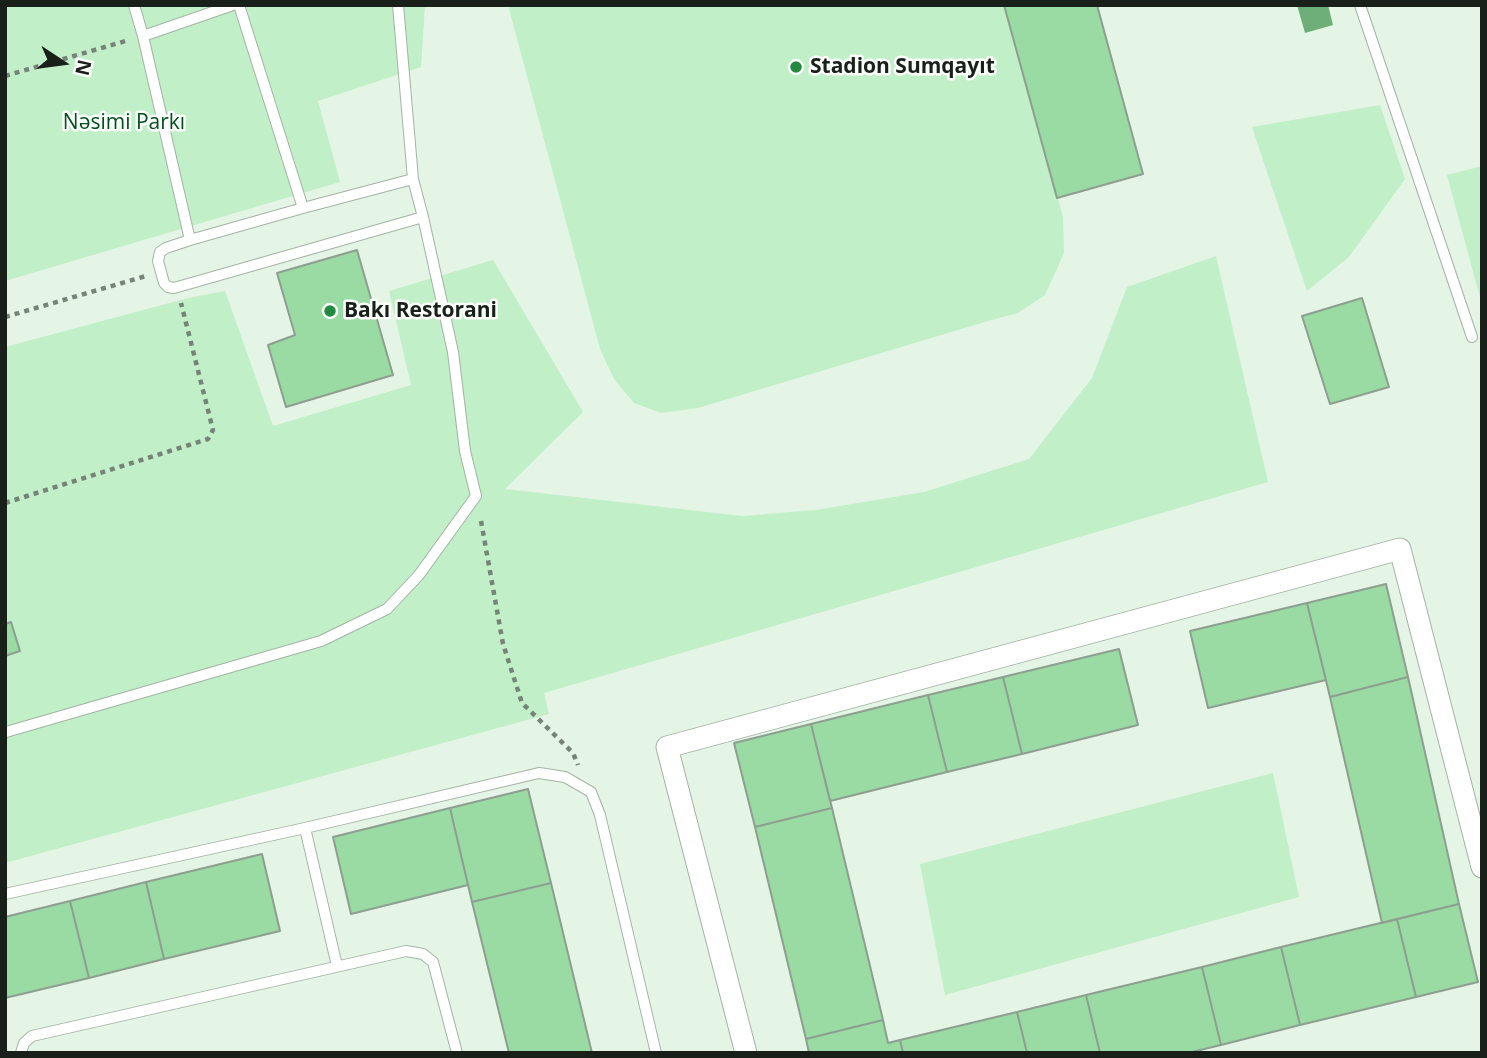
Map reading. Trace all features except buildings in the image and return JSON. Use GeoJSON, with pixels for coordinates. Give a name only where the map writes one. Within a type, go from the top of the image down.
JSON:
{"type":"FeatureCollection","features":[{"type":"Feature","properties":{"kind":"street"},"geometry":{"type":"LineString","coordinates":[[746,1053],[667,747],[1400,549],[1482,867]]}},
{"type":"Feature","properties":{"kind":"lane"},"geometry":{"type":"LineString","coordinates":[[134,5],[190,240]]}},
{"type":"Feature","properties":{"kind":"lane"},"geometry":{"type":"LineString","coordinates":[[143,36],[233,5]]}},
{"type":"Feature","properties":{"kind":"lane"},"geometry":{"type":"LineString","coordinates":[[239,5],[303,208]]}},
{"type":"Feature","properties":{"kind":"lane"},"geometry":{"type":"LineString","coordinates":[[6,732],[321,640],[387,609],[419,575],[476,496],[465,451],[453,352],[413,179],[398,5]]}},
{"type":"Feature","properties":{"kind":"lane"},"geometry":{"type":"LineString","coordinates":[[1360,5],[1472,337]]}},
{"type":"Feature","properties":{"kind":"lane"},"geometry":{"type":"LineString","coordinates":[[413,179],[190,240],[166,248],[160,252],[158,261],[164,283],[174,288],[423,217]]}},
{"type":"Feature","properties":{"kind":"lane"},"geometry":{"type":"LineString","coordinates":[[5,894],[539,773],[565,777],[591,792],[600,815],[656,1053]]}},
{"type":"Feature","properties":{"kind":"lane"},"geometry":{"type":"LineString","coordinates":[[305,828],[338,966]]}},
{"type":"Feature","properties":{"kind":"lane"},"geometry":{"type":"LineString","coordinates":[[21,1053],[24,1043],[32,1037],[406,951],[424,954],[433,962],[457,1053]]}},
{"type":"Feature","properties":{"kind":"path"},"geometry":{"type":"LineString","coordinates":[[5,76],[143,36]]}},
{"type":"Feature","properties":{"kind":"path"},"geometry":{"type":"LineString","coordinates":[[5,503],[208,439],[213,430],[179,295]]}},
{"type":"Feature","properties":{"kind":"path"},"geometry":{"type":"LineString","coordinates":[[476,496],[503,644],[522,703],[573,753],[591,792]]}},
{"type":"Feature","properties":{"kind":"green space","name":"Nəsimi Parkı"},"geometry":{"type":"Polygon","coordinates":[[[5,5],[425,5],[421,67],[318,101],[340,182],[5,281],[5,5]]]}},
{"type":"Feature","properties":{"kind":"green space"},"geometry":{"type":"Polygon","coordinates":[[[508,5],[1004,5],[1063,217],[1064,253],[1045,295],[1018,313],[698,408],[661,413],[634,403],[614,379],[600,349],[508,5]]]}},
{"type":"Feature","properties":{"kind":"green space"},"geometry":{"type":"Polygon","coordinates":[[[1380,105],[1405,179],[1349,257],[1307,291],[1252,127],[1380,105]]]}},
{"type":"Feature","properties":{"kind":"green space"},"geometry":{"type":"Polygon","coordinates":[[[1482,166],[1482,305],[1447,175],[1482,166]]]}},
{"type":"Feature","properties":{"kind":"green space"},"geometry":{"type":"Polygon","coordinates":[[[1216,256],[1268,482],[544,693],[549,714],[5,863],[5,347],[188,298],[225,291],[273,426],[411,385],[389,291],[493,260],[583,412],[505,489],[742,516],[816,510],[924,492],[1029,459],[1092,378],[1127,287],[1216,256]]]}},
{"type":"Feature","properties":{"kind":"green space"},"geometry":{"type":"Polygon","coordinates":[[[1273,773],[1299,897],[945,995],[920,864],[1273,773]]]}},
{"type":"Feature","properties":{"kind":"shaded area"},"geometry":{"type":"Polygon","coordinates":[[[1297,5],[1328,5],[1333,25],[1305,33],[1297,5]]]}},
{"type":"Feature","properties":{"kind":"place","name":"Stadion Sumqayıt"},"geometry":{"type":"Point","coordinates":[796,67]}},
{"type":"Feature","properties":{"kind":"place","name":"Bakı Restorani"},"geometry":{"type":"Point","coordinates":[330,311]}}]}
